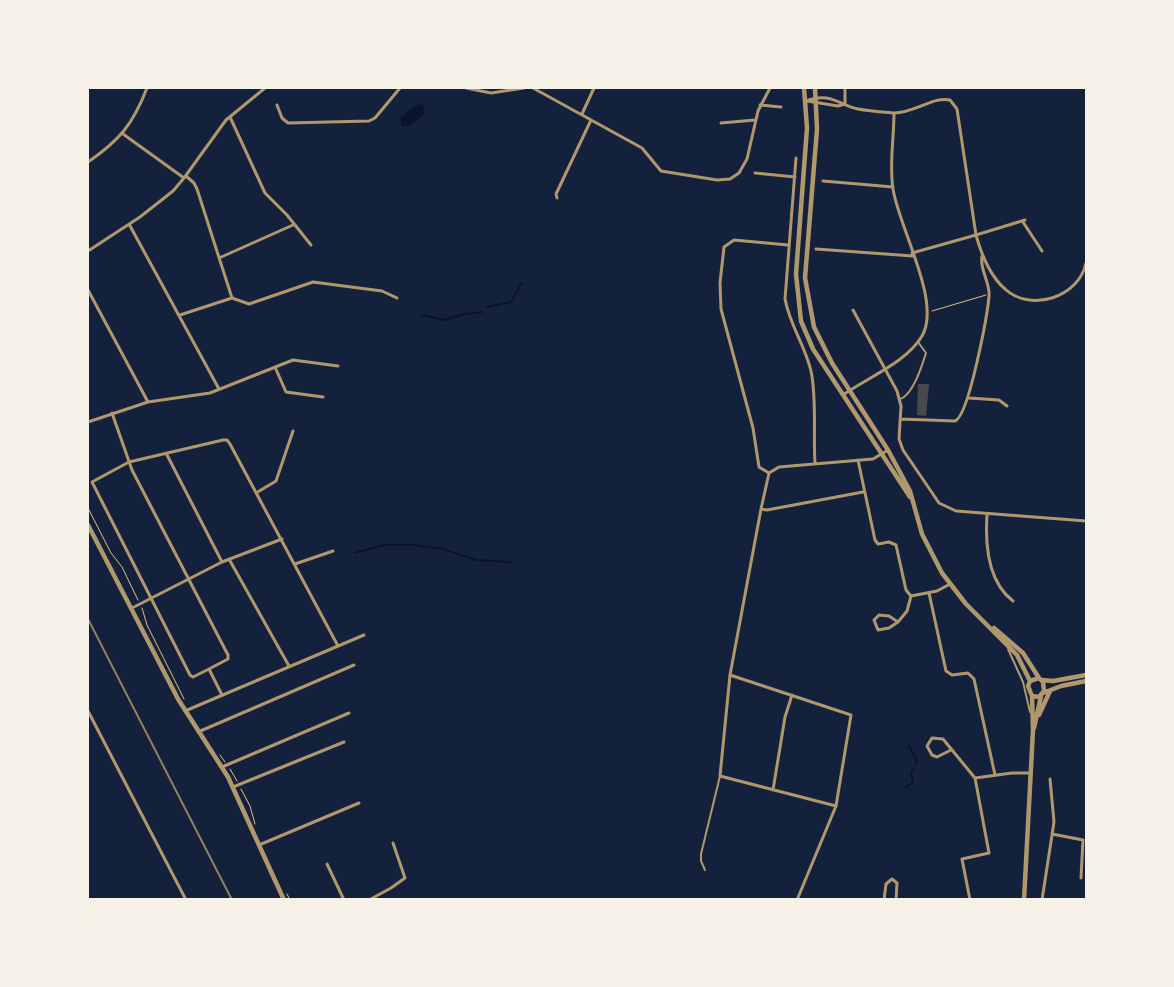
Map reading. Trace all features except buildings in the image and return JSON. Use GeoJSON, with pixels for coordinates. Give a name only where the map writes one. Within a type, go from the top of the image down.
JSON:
{"type":"FeatureCollection","features":[{"type":"Feature","properties":{"kind":"street"},"geometry":{"type":"LineString","coordinates":[[88,162],[123,134],[136,115],[147,88]]}},
{"type":"Feature","properties":{"kind":"street"},"geometry":{"type":"LineString","coordinates":[[88,251],[154,207],[185,177],[230,117],[266,88]]}},
{"type":"Feature","properties":{"kind":"street"},"geometry":{"type":"LineString","coordinates":[[277,105],[282,118],[288,123],[369,121],[375,118],[400,88]]}},
{"type":"Feature","properties":{"kind":"street"},"geometry":{"type":"LineString","coordinates":[[466,88],[491,94],[524,88]]}},
{"type":"Feature","properties":{"kind":"street"},"geometry":{"type":"LineString","coordinates":[[533,88],[642,148],[661,171],[716,180],[730,179],[744,168],[755,120],[760,105],[770,88]]}},
{"type":"Feature","properties":{"kind":"street"},"geometry":{"type":"LineString","coordinates":[[582,114],[594,88]]}},
{"type":"Feature","properties":{"kind":"street"},"geometry":{"type":"LineString","coordinates":[[804,88],[806,101],[805,166],[796,274],[801,321],[810,343],[910,497],[928,547],[950,584],[1007,644],[1022,662],[1030,680],[1028,689],[1032,696],[1031,716],[1033,730],[1024,900]]}},
{"type":"Feature","properties":{"kind":"street"},"geometry":{"type":"LineString","coordinates":[[815,88],[817,104],[805,278],[808,303],[814,327],[822,347],[888,450],[910,491],[910,497]]}},
{"type":"Feature","properties":{"kind":"street"},"geometry":{"type":"LineString","coordinates":[[845,88],[845,104]]}},
{"type":"Feature","properties":{"kind":"street"},"geometry":{"type":"LineString","coordinates":[[806,101],[816,97],[838,100],[857,108],[894,113],[908,112],[942,99],[950,100],[957,109],[976,235],[983,256],[1005,290],[1029,300],[1043,300],[1063,293],[1078,281],[1086,266]]}},
{"type":"Feature","properties":{"kind":"street"},"geometry":{"type":"LineString","coordinates":[[806,101],[838,106],[845,104]]}},
{"type":"Feature","properties":{"kind":"street"},"geometry":{"type":"LineString","coordinates":[[760,105],[781,107]]}},
{"type":"Feature","properties":{"kind":"street"},"geometry":{"type":"LineString","coordinates":[[843,395],[908,352],[918,342],[926,326],[929,311],[892,188],[891,159],[894,113]]}},
{"type":"Feature","properties":{"kind":"street"},"geometry":{"type":"LineString","coordinates":[[230,117],[265,193],[287,214],[311,245]]}},
{"type":"Feature","properties":{"kind":"street"},"geometry":{"type":"LineString","coordinates":[[557,198],[556,194],[591,120]]}},
{"type":"Feature","properties":{"kind":"street"},"geometry":{"type":"LineString","coordinates":[[721,123],[755,120]]}},
{"type":"Feature","properties":{"kind":"street"},"geometry":{"type":"LineString","coordinates":[[123,134],[194,183],[232,298]]}},
{"type":"Feature","properties":{"kind":"street"},"geometry":{"type":"LineString","coordinates":[[796,158],[785,299],[789,318],[805,354],[812,376],[815,463]]}},
{"type":"Feature","properties":{"kind":"street"},"geometry":{"type":"LineString","coordinates":[[755,173],[794,177]]}},
{"type":"Feature","properties":{"kind":"street"},"geometry":{"type":"LineString","coordinates":[[822,181],[892,188]]}},
{"type":"Feature","properties":{"kind":"street"},"geometry":{"type":"LineString","coordinates":[[816,249],[913,255],[1024,221],[1042,251]]}},
{"type":"Feature","properties":{"kind":"street"},"geometry":{"type":"LineString","coordinates":[[129,224],[219,389]]}},
{"type":"Feature","properties":{"kind":"street"},"geometry":{"type":"LineString","coordinates":[[219,258],[293,224]]}},
{"type":"Feature","properties":{"kind":"street"},"geometry":{"type":"LineString","coordinates":[[770,473],[759,467],[753,429],[721,309],[720,283],[724,247],[734,240],[788,246]]}},
{"type":"Feature","properties":{"kind":"street"},"geometry":{"type":"LineString","coordinates":[[900,419],[955,421],[960,418],[969,398],[990,294],[981,258],[983,256]]}},
{"type":"Feature","properties":{"kind":"street"},"geometry":{"type":"LineString","coordinates":[[180,315],[232,298],[249,304],[313,282],[382,291],[397,298]]}},
{"type":"Feature","properties":{"kind":"street"},"geometry":{"type":"LineString","coordinates":[[88,290],[148,402]]}},
{"type":"Feature","properties":{"kind":"street"},"geometry":{"type":"LineString","coordinates":[[853,310],[893,382],[900,399],[899,439],[903,450],[939,503],[950,510],[1086,521]]}},
{"type":"Feature","properties":{"kind":"street"},"geometry":{"type":"LineString","coordinates":[[88,422],[148,402],[184,397],[219,389],[275,366],[300,360],[338,366]]}},
{"type":"Feature","properties":{"kind":"street"},"geometry":{"type":"LineString","coordinates":[[275,366],[286,392],[323,398]]}},
{"type":"Feature","properties":{"kind":"street"},"geometry":{"type":"LineString","coordinates":[[969,398],[999,400],[1007,406]]}},
{"type":"Feature","properties":{"kind":"street"},"geometry":{"type":"LineString","coordinates":[[112,413],[129,462],[228,656],[228,659],[209,669],[193,676],[190,674],[92,482],[129,462],[227,440],[338,646]]}},
{"type":"Feature","properties":{"kind":"street"},"geometry":{"type":"LineString","coordinates":[[256,493],[276,481],[293,431]]}},
{"type":"Feature","properties":{"kind":"street"},"geometry":{"type":"LineString","coordinates":[[836,806],[720,776],[730,675],[761,509],[770,473],[779,467],[873,459],[888,450]]}},
{"type":"Feature","properties":{"kind":"street"},"geometry":{"type":"LineString","coordinates":[[166,453],[222,562]]}},
{"type":"Feature","properties":{"kind":"street"},"geometry":{"type":"LineString","coordinates":[[858,460],[874,540],[878,544],[889,542],[896,545],[906,590],[911,596]]}},
{"type":"Feature","properties":{"kind":"street"},"geometry":{"type":"LineString","coordinates":[[761,509],[767,510],[863,492]]}},
{"type":"Feature","properties":{"kind":"street"},"geometry":{"type":"LineString","coordinates":[[987,514],[987,542],[992,566],[1004,594],[1013,601]]}},
{"type":"Feature","properties":{"kind":"street"},"geometry":{"type":"LineString","coordinates":[[88,525],[185,711],[234,787],[284,900]]}},
{"type":"Feature","properties":{"kind":"street"},"geometry":{"type":"LineString","coordinates":[[132,608],[222,562],[282,539]]}},
{"type":"Feature","properties":{"kind":"street"},"geometry":{"type":"LineString","coordinates":[[295,564],[333,551]]}},
{"type":"Feature","properties":{"kind":"street"},"geometry":{"type":"LineString","coordinates":[[230,559],[289,666]]}},
{"type":"Feature","properties":{"kind":"street"},"geometry":{"type":"LineString","coordinates":[[911,596],[929,593],[950,584]]}},
{"type":"Feature","properties":{"kind":"street"},"geometry":{"type":"LineString","coordinates":[[929,593],[946,671],[952,675],[968,673],[974,679],[995,774]]}},
{"type":"Feature","properties":{"kind":"street"},"geometry":{"type":"LineString","coordinates":[[898,622],[883,615],[875,618],[873,624],[881,630],[898,622],[907,611],[911,596]]}},
{"type":"Feature","properties":{"kind":"street"},"geometry":{"type":"LineString","coordinates":[[991,626],[1023,654],[1045,687],[1038,716]]}},
{"type":"Feature","properties":{"kind":"street"},"geometry":{"type":"LineString","coordinates":[[185,711],[364,635]]}},
{"type":"Feature","properties":{"kind":"street"},"geometry":{"type":"LineString","coordinates":[[198,732],[354,665]]}},
{"type":"Feature","properties":{"kind":"street"},"geometry":{"type":"LineString","coordinates":[[209,669],[222,695]]}},
{"type":"Feature","properties":{"kind":"street"},"geometry":{"type":"LineString","coordinates":[[730,675],[851,715],[836,806],[797,900]]}},
{"type":"Feature","properties":{"kind":"street"},"geometry":{"type":"LineString","coordinates":[[1030,680],[1054,680],[1086,675]]}},
{"type":"Feature","properties":{"kind":"street"},"geometry":{"type":"LineString","coordinates":[[1032,696],[1061,686],[1086,681]]}},
{"type":"Feature","properties":{"kind":"street"},"geometry":{"type":"LineString","coordinates":[[1033,730],[1050,691]]}},
{"type":"Feature","properties":{"kind":"street"},"geometry":{"type":"LineString","coordinates":[[773,790],[785,717],[792,695]]}},
{"type":"Feature","properties":{"kind":"street"},"geometry":{"type":"LineString","coordinates":[[88,711],[186,900]]}},
{"type":"Feature","properties":{"kind":"street"},"geometry":{"type":"LineString","coordinates":[[222,766],[349,713]]}},
{"type":"Feature","properties":{"kind":"street"},"geometry":{"type":"LineString","coordinates":[[952,750],[937,756],[932,755],[927,746],[932,738],[943,739],[975,778],[990,853],[962,859],[970,900]]}},
{"type":"Feature","properties":{"kind":"street"},"geometry":{"type":"LineString","coordinates":[[234,787],[344,742]]}},
{"type":"Feature","properties":{"kind":"street"},"geometry":{"type":"LineString","coordinates":[[975,778],[995,774],[1031,773]]}},
{"type":"Feature","properties":{"kind":"street"},"geometry":{"type":"LineString","coordinates":[[1042,900],[1054,812],[1050,778]]}},
{"type":"Feature","properties":{"kind":"street"},"geometry":{"type":"LineString","coordinates":[[259,845],[359,803]]}},
{"type":"Feature","properties":{"kind":"street"},"geometry":{"type":"LineString","coordinates":[[1052,834],[1084,840],[1081,878]]}},
{"type":"Feature","properties":{"kind":"street"},"geometry":{"type":"LineString","coordinates":[[369,900],[405,878],[393,843]]}},
{"type":"Feature","properties":{"kind":"street"},"geometry":{"type":"LineString","coordinates":[[327,864],[344,900]]}},
{"type":"Feature","properties":{"kind":"street"},"geometry":{"type":"LineString","coordinates":[[884,900],[886,884],[892,879],[897,883],[896,900]]}},
{"type":"Feature","properties":{"kind":"lane"},"geometry":{"type":"LineString","coordinates":[[900,399],[907,395],[926,353],[918,342]]}},
{"type":"Feature","properties":{"kind":"lane"},"geometry":{"type":"LineString","coordinates":[[1007,644],[1024,684],[1031,716]]}},
{"type":"Feature","properties":{"kind":"lane"},"geometry":{"type":"LineString","coordinates":[[705,870],[701,861],[701,854],[720,776]]}},
{"type":"Feature","properties":{"kind":"path"},"geometry":{"type":"LineString","coordinates":[[929,311],[990,294]]}},
{"type":"Feature","properties":{"kind":"water"},"geometry":{"type":"Polygon","coordinates":[[[418,104],[423,105],[425,114],[407,127],[401,126],[401,117],[418,104]]]}},
{"type":"Feature","properties":{"kind":"waterway"},"geometry":{"type":"LineString","coordinates":[[487,307],[511,302],[522,283]]}},
{"type":"Feature","properties":{"kind":"waterway"},"geometry":{"type":"LineString","coordinates":[[422,315],[443,320],[482,312]]}},
{"type":"Feature","properties":{"kind":"waterway"},"geometry":{"type":"LineString","coordinates":[[354,553],[385,545],[415,545],[443,549],[476,560],[510,562]]}},
{"type":"Feature","properties":{"kind":"waterway"},"geometry":{"type":"LineString","coordinates":[[909,746],[917,761],[916,764]]}},
{"type":"Feature","properties":{"kind":"waterway"},"geometry":{"type":"LineString","coordinates":[[905,788],[913,782],[911,773],[914,768]]}},
{"type":"Feature","properties":{"kind":"railway"},"geometry":{"type":"LineString","coordinates":[[88,619],[232,900]]}}]}
